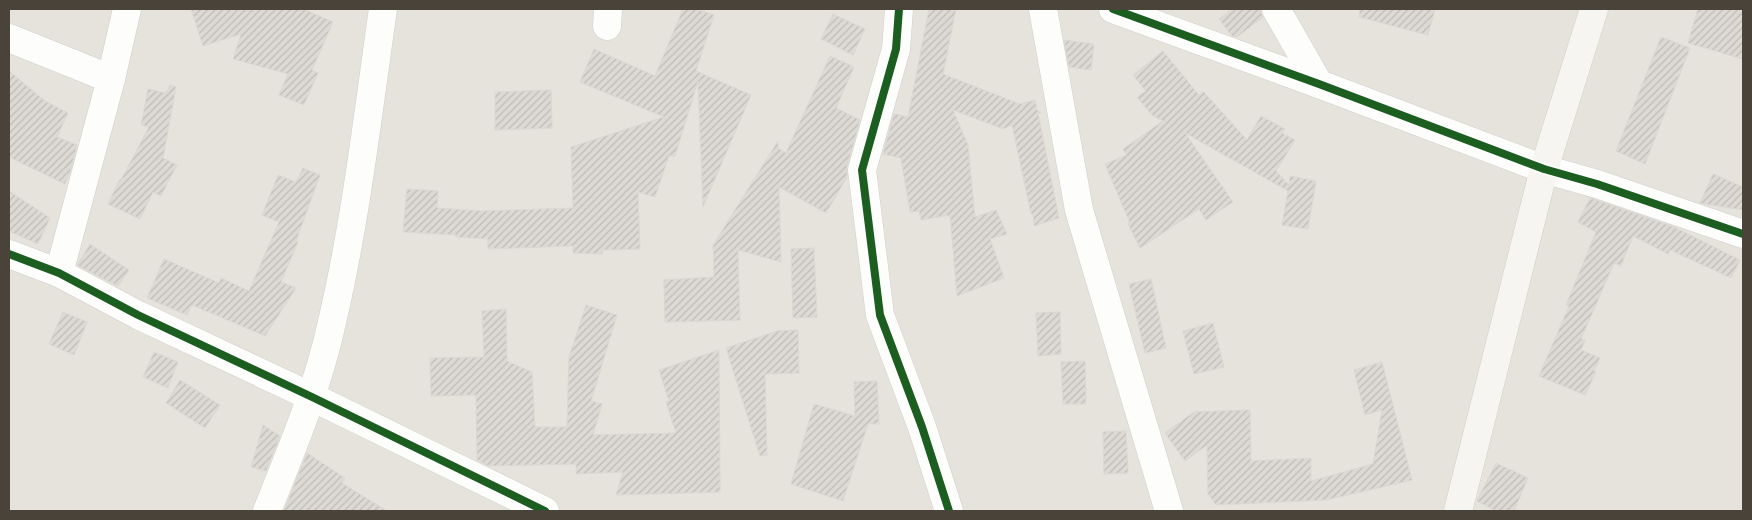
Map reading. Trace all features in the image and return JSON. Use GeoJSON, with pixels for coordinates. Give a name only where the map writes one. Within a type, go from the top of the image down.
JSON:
{"type":"FeatureCollection","features":[{"type":"Feature","properties":{"kind":"main road"},"geometry":{"type":"LineString","coordinates":[[1458,511],[1544,170],[1594,9]]}},
{"type":"Feature","properties":{"kind":"street"},"geometry":{"type":"LineString","coordinates":[[58,273],[112,79],[127,9]]}},
{"type":"Feature","properties":{"kind":"street"},"geometry":{"type":"LineString","coordinates":[[268,511],[312,397],[332,322],[348,239],[383,9]]}},
{"type":"Feature","properties":{"kind":"street"},"geometry":{"type":"LineString","coordinates":[[899,9],[896,49],[862,170],[880,315],[922,427],[949,511]]}},
{"type":"Feature","properties":{"kind":"street"},"geometry":{"type":"LineString","coordinates":[[1043,9],[1078,210],[1169,511]]}},
{"type":"Feature","properties":{"kind":"street"},"geometry":{"type":"LineString","coordinates":[[1112,9],[1318,84],[1544,170],[1597,184],[1743,234]]}},
{"type":"Feature","properties":{"kind":"street"},"geometry":{"type":"LineString","coordinates":[[1276,9],[1318,84]]}},
{"type":"Feature","properties":{"kind":"street"},"geometry":{"type":"LineString","coordinates":[[9,38],[112,79]]}},
{"type":"Feature","properties":{"kind":"street"},"geometry":{"type":"LineString","coordinates":[[9,254],[58,273],[138,315],[312,397],[545,511]]}},
{"type":"Feature","properties":{"kind":"shaded area"},"geometry":{"type":"Polygon","coordinates":[[[9,9],[1743,9],[1743,511],[9,511],[9,9]]]}},
{"type":"Feature","properties":{"kind":"building"},"geometry":{"type":"Polygon","coordinates":[[[191,9],[303,9],[333,22],[312,70],[318,73],[304,105],[279,95],[288,74],[233,59],[241,34],[203,46],[191,9]]]}},
{"type":"Feature","properties":{"kind":"building"},"geometry":{"type":"Polygon","coordinates":[[[683,9],[695,9],[714,15],[696,71],[751,95],[703,207],[698,81],[675,156],[669,156],[655,197],[638,192],[640,249],[603,250],[602,254],[573,253],[573,246],[488,249],[488,239],[403,232],[407,189],[438,191],[437,208],[481,211],[573,208],[571,147],[664,117],[580,82],[594,49],[655,76],[683,9]]]}},
{"type":"Feature","properties":{"kind":"building"},"geometry":{"type":"Polygon","coordinates":[[[929,9],[956,9],[943,74],[1020,104],[1035,100],[1037,110],[1041,112],[1038,113],[1059,218],[1034,226],[1033,214],[1031,214],[1012,125],[1003,129],[953,110],[968,145],[975,217],[996,210],[1007,234],[990,239],[1004,278],[957,296],[950,215],[921,220],[919,211],[910,212],[901,158],[883,154],[894,114],[908,117],[929,9]]]}},
{"type":"Feature","properties":{"kind":"building"},"geometry":{"type":"Polygon","coordinates":[[[1232,9],[1260,9],[1263,17],[1237,37],[1232,36],[1219,19],[1232,9]]]}},
{"type":"Feature","properties":{"kind":"building"},"geometry":{"type":"Polygon","coordinates":[[[1360,9],[1435,9],[1428,35],[1359,17],[1360,9]]]}},
{"type":"Feature","properties":{"kind":"building"},"geometry":{"type":"Polygon","coordinates":[[[1698,9],[1743,9],[1743,59],[1688,43],[1698,9]]]}},
{"type":"Feature","properties":{"kind":"building"},"geometry":{"type":"Polygon","coordinates":[[[833,14],[865,29],[853,55],[821,39],[833,14]]]}},
{"type":"Feature","properties":{"kind":"building"},"geometry":{"type":"Polygon","coordinates":[[[1661,37],[1690,48],[1645,164],[1616,151],[1661,37]]]}},
{"type":"Feature","properties":{"kind":"building"},"geometry":{"type":"Polygon","coordinates":[[[1064,40],[1094,44],[1091,70],[1069,67],[1064,40]]]}},
{"type":"Feature","properties":{"kind":"building"},"geometry":{"type":"Polygon","coordinates":[[[1163,51],[1199,95],[1203,91],[1247,140],[1261,116],[1285,129],[1282,133],[1295,140],[1276,171],[1289,185],[1290,176],[1316,181],[1308,229],[1282,225],[1288,191],[1185,133],[1233,202],[1206,220],[1199,209],[1140,248],[1128,224],[1130,223],[1105,164],[1127,155],[1123,149],[1163,121],[1152,115],[1137,97],[1146,91],[1133,75],[1163,51]]]}},
{"type":"Feature","properties":{"kind":"building"},"geometry":{"type":"Polygon","coordinates":[[[830,56],[854,67],[836,108],[860,120],[847,166],[847,177],[826,213],[779,187],[781,262],[738,250],[740,320],[665,322],[664,280],[714,277],[713,245],[778,141],[778,148],[786,153],[830,56]]]}},
{"type":"Feature","properties":{"kind":"building"},"geometry":{"type":"Polygon","coordinates":[[[9,71],[45,101],[68,113],[57,137],[77,145],[65,184],[9,157],[9,71]]]}},
{"type":"Feature","properties":{"kind":"building"},"geometry":{"type":"Polygon","coordinates":[[[170,85],[176,87],[163,158],[177,165],[161,196],[153,192],[140,219],[108,204],[149,127],[141,125],[148,89],[166,93],[170,85]]]}},
{"type":"Feature","properties":{"kind":"building"},"geometry":{"type":"Polygon","coordinates":[[[551,90],[552,128],[495,130],[495,92],[551,90]]]}},
{"type":"Feature","properties":{"kind":"building"},"geometry":{"type":"Polygon","coordinates":[[[303,168],[320,175],[296,241],[298,242],[281,282],[296,288],[265,336],[192,305],[187,315],[147,298],[164,259],[219,283],[221,278],[249,291],[279,222],[262,215],[278,175],[296,182],[303,168]]]}},
{"type":"Feature","properties":{"kind":"building"},"geometry":{"type":"Polygon","coordinates":[[[1713,174],[1743,187],[1743,210],[1700,203],[1713,174]]]}},
{"type":"Feature","properties":{"kind":"building"},"geometry":{"type":"Polygon","coordinates":[[[9,191],[50,218],[38,244],[9,231],[9,191]]]}},
{"type":"Feature","properties":{"kind":"building"},"geometry":{"type":"Polygon","coordinates":[[[1590,198],[1674,227],[1740,260],[1731,278],[1670,250],[1668,254],[1633,236],[1621,266],[1614,263],[1581,339],[1585,340],[1581,350],[1600,358],[1594,371],[1596,372],[1585,395],[1539,376],[1569,306],[1566,305],[1596,232],[1578,222],[1590,198]]]}},
{"type":"Feature","properties":{"kind":"building"},"geometry":{"type":"Polygon","coordinates":[[[90,244],[129,270],[118,286],[77,265],[90,244]]]}},
{"type":"Feature","properties":{"kind":"building"},"geometry":{"type":"Polygon","coordinates":[[[814,248],[817,317],[793,318],[791,249],[814,248]]]}},
{"type":"Feature","properties":{"kind":"building"},"geometry":{"type":"Polygon","coordinates":[[[1151,279],[1166,348],[1145,353],[1129,284],[1151,279]]]}},
{"type":"Feature","properties":{"kind":"building"},"geometry":{"type":"Polygon","coordinates":[[[586,305],[617,315],[591,401],[602,404],[593,435],[676,433],[666,402],[669,401],[659,370],[719,350],[720,492],[616,495],[623,472],[576,474],[576,464],[489,466],[477,460],[476,395],[431,396],[430,358],[484,357],[482,311],[506,309],[507,361],[532,372],[535,427],[567,427],[569,357],[586,305]]]}},
{"type":"Feature","properties":{"kind":"building"},"geometry":{"type":"Polygon","coordinates":[[[63,312],[87,322],[74,355],[49,344],[63,312]]]}},
{"type":"Feature","properties":{"kind":"building"},"geometry":{"type":"Polygon","coordinates":[[[1060,312],[1061,354],[1038,356],[1036,313],[1060,312]]]}},
{"type":"Feature","properties":{"kind":"building"},"geometry":{"type":"Polygon","coordinates":[[[1213,323],[1224,367],[1194,374],[1183,331],[1213,323]]]}},
{"type":"Feature","properties":{"kind":"building"},"geometry":{"type":"Polygon","coordinates":[[[798,330],[799,373],[765,374],[767,455],[760,456],[726,348],[777,331],[798,330]]]}},
{"type":"Feature","properties":{"kind":"building"},"geometry":{"type":"Polygon","coordinates":[[[154,352],[178,362],[168,388],[143,377],[154,352]]]}},
{"type":"Feature","properties":{"kind":"building"},"geometry":{"type":"Polygon","coordinates":[[[1085,361],[1086,404],[1063,404],[1061,362],[1085,361]]]}},
{"type":"Feature","properties":{"kind":"building"},"geometry":{"type":"Polygon","coordinates":[[[1382,362],[1412,480],[1326,500],[1216,505],[1208,494],[1207,445],[1185,461],[1165,433],[1194,412],[1250,410],[1251,461],[1311,458],[1311,481],[1373,464],[1382,410],[1365,415],[1354,370],[1382,362]]]}},
{"type":"Feature","properties":{"kind":"building"},"geometry":{"type":"Polygon","coordinates":[[[180,380],[220,405],[205,428],[166,403],[180,380]]]}},
{"type":"Feature","properties":{"kind":"building"},"geometry":{"type":"Polygon","coordinates":[[[877,381],[879,424],[868,424],[843,501],[791,484],[814,404],[855,416],[854,382],[877,381]]]}},
{"type":"Feature","properties":{"kind":"building"},"geometry":{"type":"Polygon","coordinates":[[[263,425],[280,436],[266,471],[251,467],[263,425]]]}},
{"type":"Feature","properties":{"kind":"building"},"geometry":{"type":"Polygon","coordinates":[[[1126,431],[1128,473],[1104,474],[1103,432],[1126,431]]]}},
{"type":"Feature","properties":{"kind":"building"},"geometry":{"type":"Polygon","coordinates":[[[307,453],[345,478],[342,483],[387,511],[284,511],[307,453]]]}},
{"type":"Feature","properties":{"kind":"building"},"geometry":{"type":"Polygon","coordinates":[[[1496,463],[1528,478],[1514,511],[1496,511],[1477,501],[1496,463]]]}},
{"type":"Feature","properties":{"kind":"cycle path"},"geometry":{"type":"LineString","coordinates":[[899,9],[896,49],[862,170],[880,315],[922,427],[949,511]]}},
{"type":"Feature","properties":{"kind":"cycle path"},"geometry":{"type":"LineString","coordinates":[[1113,9],[1544,169],[1597,184],[1743,234]]}},
{"type":"Feature","properties":{"kind":"cycle path"},"geometry":{"type":"LineString","coordinates":[[9,254],[59,273],[138,315],[312,397],[545,511]]}}]}
